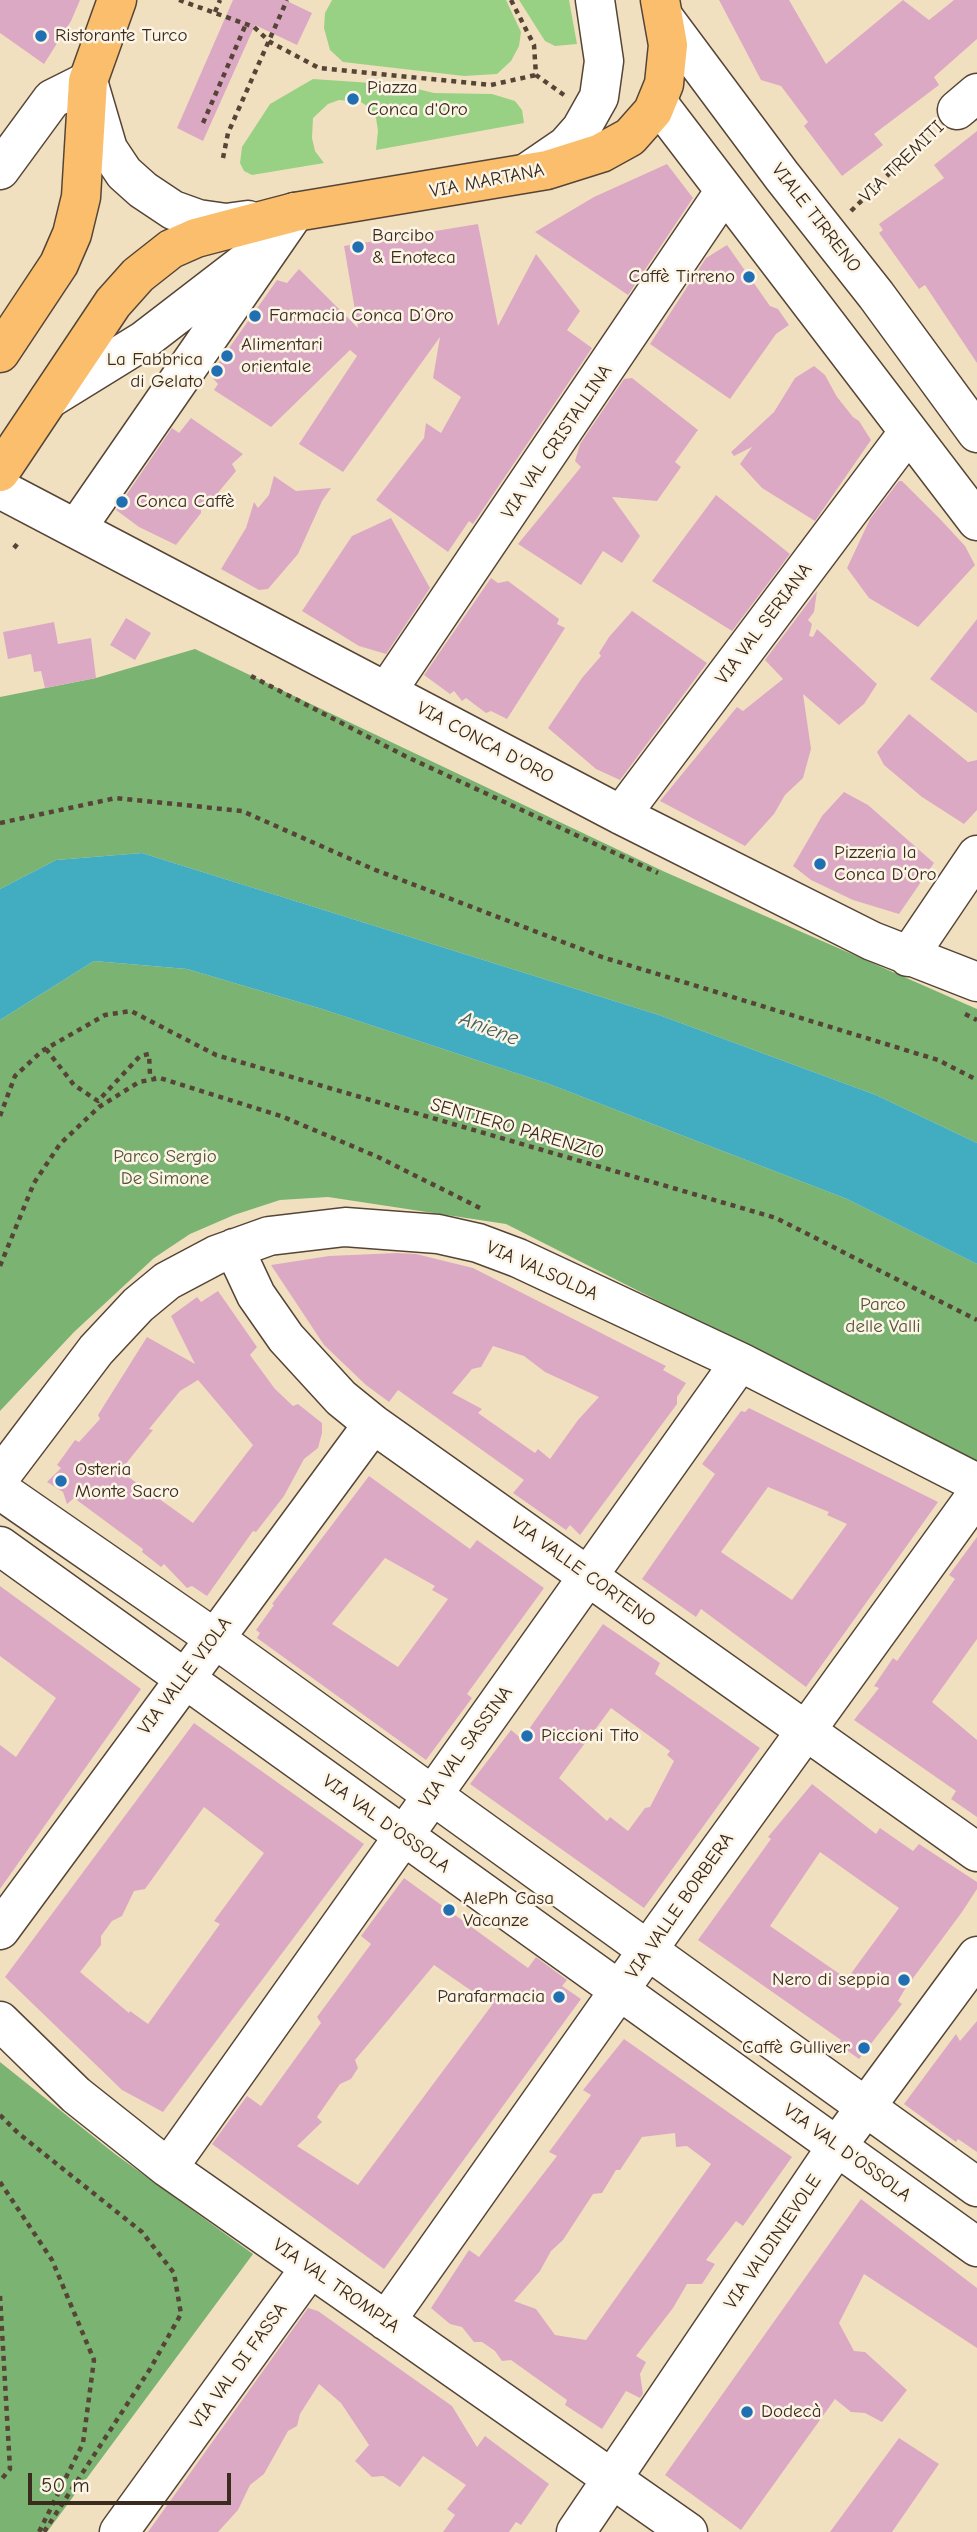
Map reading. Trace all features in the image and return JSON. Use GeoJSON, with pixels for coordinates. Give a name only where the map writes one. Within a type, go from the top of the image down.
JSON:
{"type":"FeatureCollection","features":[{"type":"Feature","properties":{"kind":"main road"},"geometry":{"type":"LineString","coordinates":[[0,353],[59,264],[72,234],[80,197],[88,81],[117,0]]}},
{"type":"Feature","properties":{"kind":"main road"},"geometry":{"type":"LineString","coordinates":[[658,103],[668,64],[662,9]]}},
{"type":"Feature","properties":{"kind":"main road","name":"VIA MARTANA"},"geometry":{"type":"LineString","coordinates":[[295,212],[524,175],[578,161],[619,145],[642,126],[658,103]]}},
{"type":"Feature","properties":{"kind":"main road"},"geometry":{"type":"LineString","coordinates":[[0,472],[113,303],[155,260],[196,238],[295,212]]}},
{"type":"Feature","properties":{"kind":"street"},"geometry":{"type":"LineString","coordinates":[[524,175],[566,146],[581,129],[599,97],[604,61],[594,0]]}},
{"type":"Feature","properties":{"kind":"street","name":"VIALE TIRRENO"},"geometry":{"type":"LineString","coordinates":[[662,9],[977,433]]}},
{"type":"Feature","properties":{"kind":"street"},"geometry":{"type":"LineString","coordinates":[[0,170],[52,99],[88,81],[108,149],[124,173],[157,201],[188,216],[216,222],[234,222],[295,212]]}},
{"type":"Feature","properties":{"kind":"street"},"geometry":{"type":"LineString","coordinates":[[658,103],[907,434],[977,521]]}},
{"type":"Feature","properties":{"kind":"street","name":"VIA VAL CRISTALLINA"},"geometry":{"type":"LineString","coordinates":[[387,691],[724,192]]}},
{"type":"Feature","properties":{"kind":"street"},"geometry":{"type":"LineString","coordinates":[[49,399],[143,341],[203,297],[259,250],[295,212]]}},
{"type":"Feature","properties":{"kind":"street"},"geometry":{"type":"LineString","coordinates":[[76,529],[295,212]]}},
{"type":"Feature","properties":{"kind":"street","name":"VIA VAL SERIANA"},"geometry":{"type":"LineString","coordinates":[[621,815],[907,434]]}},
{"type":"Feature","properties":{"kind":"street","name":"VIA CONCA D'ORO"},"geometry":{"type":"LineString","coordinates":[[0,489],[621,815],[908,957],[965,996]]}},
{"type":"Feature","properties":{"kind":"street"},"geometry":{"type":"LineString","coordinates":[[908,957],[977,855]]}},
{"type":"Feature","properties":{"kind":"street","name":"VIA VALSOLDA"},"geometry":{"type":"LineString","coordinates":[[0,1477],[96,1350],[138,1305],[178,1274],[234,1248],[281,1233],[345,1227],[411,1230],[462,1239],[518,1258],[740,1362],[977,1483]]}},
{"type":"Feature","properties":{"kind":"street","name":"VIA VALLE CORTENO"},"geometry":{"type":"LineString","coordinates":[[234,1248],[256,1295],[281,1332],[311,1367],[373,1424],[977,1852]]}},
{"type":"Feature","properties":{"kind":"street","name":"VIA VAL SASSINA"},"geometry":{"type":"LineString","coordinates":[[168,2168],[740,1362]]}},
{"type":"Feature","properties":{"kind":"street","name":"VIA VALLE VIOLA"},"geometry":{"type":"LineString","coordinates":[[0,1930],[183,1678],[373,1424]]}},
{"type":"Feature","properties":{"kind":"street"},"geometry":{"type":"LineString","coordinates":[[0,1490],[214,1638],[977,2187]]}},
{"type":"Feature","properties":{"kind":"street","name":"VIA VALLE BORBERA"},"geometry":{"type":"LineString","coordinates":[[386,2321],[977,1494]]}},
{"type":"Feature","properties":{"kind":"street","name":"VIA VAL D'OSSOLA"},"geometry":{"type":"LineString","coordinates":[[0,1546],[977,2247]]}},
{"type":"Feature","properties":{"kind":"street","name":"VIA VALDINIEVOLE"},"geometry":{"type":"LineString","coordinates":[[576,2532],[614,2480],[837,2146],[977,1956]]}},
{"type":"Feature","properties":{"kind":"street","name":"VIA VAL TROMPIA"},"geometry":{"type":"LineString","coordinates":[[0,2021],[76,2095],[168,2168],[688,2532]]}},
{"type":"Feature","properties":{"kind":"street","name":"VIA VAL DI FASSA"},"geometry":{"type":"LineString","coordinates":[[119,2532],[310,2268]]}},
{"type":"Feature","properties":{"kind":"path"},"geometry":{"type":"LineString","coordinates":[[179,0],[246,24],[270,42],[319,68],[491,85],[536,75],[572,100]]}},
{"type":"Feature","properties":{"kind":"path"},"geometry":{"type":"LineString","coordinates":[[215,12],[220,0]]}},
{"type":"Feature","properties":{"kind":"path"},"geometry":{"type":"LineString","coordinates":[[223,158],[228,133],[287,0]]}},
{"type":"Feature","properties":{"kind":"path"},"geometry":{"type":"LineString","coordinates":[[511,0],[534,45],[536,75]]}},
{"type":"Feature","properties":{"kind":"path"},"geometry":{"type":"LineString","coordinates":[[203,123],[246,24]]}},
{"type":"Feature","properties":{"kind":"path","name":"VIA TREMITI"},"geometry":{"type":"LineString","coordinates":[[828,234],[967,101]]}},
{"type":"Feature","properties":{"kind":"path"},"geometry":{"type":"LineString","coordinates":[[251,676],[405,757],[671,879]]}},
{"type":"Feature","properties":{"kind":"path"},"geometry":{"type":"LineString","coordinates":[[0,823],[116,798],[242,811],[373,869],[602,957],[938,1060],[977,1080]]}},
{"type":"Feature","properties":{"kind":"path"},"geometry":{"type":"LineString","coordinates":[[965,996],[977,1020]]}},
{"type":"Feature","properties":{"kind":"path","name":"SENTIERO PARENZIO"},"geometry":{"type":"LineString","coordinates":[[0,1116],[15,1076],[46,1049],[105,1016],[131,1011],[216,1055],[776,1219],[977,1320]]}},
{"type":"Feature","properties":{"kind":"path"},"geometry":{"type":"LineString","coordinates":[[46,1049],[74,1084],[98,1101],[140,1056],[149,1054],[150,1075],[155,1079]]}},
{"type":"Feature","properties":{"kind":"path"},"geometry":{"type":"LineString","coordinates":[[0,2115],[18,2133],[142,2232],[174,2273],[181,2314],[150,2369],[42,2532]]}},
{"type":"Feature","properties":{"kind":"path"},"geometry":{"type":"LineString","coordinates":[[0,2182],[52,2260],[94,2360],[83,2442],[42,2532]]}},
{"type":"Feature","properties":{"kind":"path"},"geometry":{"type":"LineString","coordinates":[[0,2296],[10,2469],[0,2482]]}},
{"type":"Feature","properties":{"kind":"green space"},"geometry":{"type":"Polygon","coordinates":[[[332,0],[506,0],[521,32],[519,46],[511,61],[497,74],[464,76],[343,62],[330,50],[324,28],[325,13],[332,0]]]}},
{"type":"Feature","properties":{"kind":"green space"},"geometry":{"type":"Polygon","coordinates":[[[519,0],[569,0],[577,44],[555,46],[545,41],[519,0]]]}},
{"type":"Feature","properties":{"kind":"green space"},"geometry":{"type":"Polygon","coordinates":[[[313,79],[401,85],[434,93],[492,94],[515,101],[522,110],[524,123],[376,150],[378,131],[376,118],[370,108],[361,102],[339,100],[328,104],[313,118],[312,138],[315,151],[324,163],[252,175],[244,171],[240,163],[242,147],[270,104],[313,79]]]}},
{"type":"Feature","properties":{"kind":"green space"},"geometry":{"type":"Polygon","coordinates":[[[195,649],[665,872],[977,1009],[977,1143],[876,1095],[659,1015],[142,853],[56,860],[0,889],[0,697],[96,678],[195,649]]]}},
{"type":"Feature","properties":{"kind":"green space","name":"Parco delle Valli"},"geometry":{"type":"Polygon","coordinates":[[[94,961],[187,969],[322,1009],[549,1084],[847,1199],[977,1264],[977,1462],[506,1224],[328,1197],[280,1200],[234,1215],[190,1234],[154,1258],[74,1332],[0,1411],[0,1020],[94,961]]]}},
{"type":"Feature","properties":{"kind":"green space"},"geometry":{"type":"Polygon","coordinates":[[[0,2062],[115,2154],[253,2254],[47,2532],[0,2532],[0,2062]]]}},
{"type":"Feature","properties":{"kind":"water","name":"Aniene"},"geometry":{"type":"Polygon","coordinates":[[[142,853],[659,1015],[876,1095],[977,1143],[977,1264],[847,1199],[549,1084],[322,1009],[187,969],[94,961],[0,1020],[0,889],[56,860],[142,853]]]}},
{"type":"Feature","properties":{"kind":"building"},"geometry":{"type":"Polygon","coordinates":[[[0,0],[80,0],[71,21],[44,64],[0,33],[0,0]]]}},
{"type":"Feature","properties":{"kind":"building"},"geometry":{"type":"Polygon","coordinates":[[[233,0],[285,0],[312,13],[297,45],[255,25],[203,141],[177,128],[233,0]]]}},
{"type":"Feature","properties":{"kind":"building"},"geometry":{"type":"Polygon","coordinates":[[[719,0],[789,0],[826,64],[903,0],[929,20],[954,0],[977,0],[977,39],[934,77],[939,85],[874,134],[883,145],[842,176],[804,126],[808,122],[781,86],[761,80],[719,0]]]}},
{"type":"Feature","properties":{"kind":"building"},"geometry":{"type":"Polygon","coordinates":[[[977,131],[977,363],[925,285],[919,289],[879,233],[883,230],[879,224],[944,178],[934,165],[977,131]]]}},
{"type":"Feature","properties":{"kind":"building"},"geometry":{"type":"Polygon","coordinates":[[[667,164],[693,198],[628,295],[535,232],[594,197],[667,164]]]}},
{"type":"Feature","properties":{"kind":"building"},"geometry":{"type":"Polygon","coordinates":[[[478,224],[498,326],[536,254],[580,311],[567,330],[592,348],[473,524],[469,521],[448,552],[376,500],[424,438],[426,423],[441,433],[461,397],[433,378],[440,337],[343,472],[299,444],[357,356],[350,350],[271,427],[214,390],[218,384],[210,375],[277,280],[287,283],[299,269],[358,328],[344,246],[478,224]]]}},
{"type":"Feature","properties":{"kind":"building"},"geometry":{"type":"Polygon","coordinates":[[[727,245],[770,306],[778,309],[789,325],[776,334],[730,399],[650,344],[706,258],[727,245]]]}},
{"type":"Feature","properties":{"kind":"building"},"geometry":{"type":"Polygon","coordinates":[[[814,366],[825,375],[837,397],[859,421],[871,440],[815,521],[762,488],[740,464],[752,447],[734,456],[731,452],[774,412],[795,378],[814,366]]]}},
{"type":"Feature","properties":{"kind":"building"},"geometry":{"type":"Polygon","coordinates":[[[632,378],[698,430],[675,462],[681,467],[657,501],[612,497],[640,536],[622,563],[603,551],[581,585],[518,544],[581,467],[575,461],[580,444],[624,379],[632,378]]]}},
{"type":"Feature","properties":{"kind":"building"},"geometry":{"type":"Polygon","coordinates":[[[191,418],[243,454],[232,464],[236,471],[212,500],[201,505],[201,513],[176,545],[139,527],[116,510],[172,428],[179,433],[191,418]]]}},
{"type":"Feature","properties":{"kind":"building"},"geometry":{"type":"Polygon","coordinates":[[[274,476],[296,491],[331,488],[322,501],[298,554],[268,589],[259,590],[221,569],[246,528],[254,502],[258,508],[269,495],[274,476]]]}},
{"type":"Feature","properties":{"kind":"building"},"geometry":{"type":"Polygon","coordinates":[[[899,481],[902,481],[965,546],[975,565],[918,627],[869,598],[847,568],[870,519],[899,481]]]}},
{"type":"Feature","properties":{"kind":"building"},"geometry":{"type":"Polygon","coordinates":[[[716,495],[790,554],[732,631],[652,581],[716,495]]]}},
{"type":"Feature","properties":{"kind":"building"},"geometry":{"type":"Polygon","coordinates":[[[391,518],[430,588],[386,654],[359,646],[302,611],[352,536],[391,518]]]}},
{"type":"Feature","properties":{"kind":"building"},"geometry":{"type":"Polygon","coordinates":[[[491,578],[498,583],[508,581],[559,619],[557,624],[565,628],[507,719],[491,711],[486,713],[466,698],[462,701],[454,691],[450,694],[424,675],[491,578]]]}},
{"type":"Feature","properties":{"kind":"building"},"geometry":{"type":"Polygon","coordinates":[[[817,591],[814,612],[808,620],[812,624],[809,636],[813,637],[817,629],[877,684],[864,704],[839,725],[803,694],[811,749],[803,778],[785,795],[774,814],[745,846],[660,801],[737,707],[743,711],[783,679],[765,660],[817,591]]]}},
{"type":"Feature","properties":{"kind":"building"},"geometry":{"type":"Polygon","coordinates":[[[632,611],[707,663],[620,780],[596,769],[548,728],[582,678],[601,656],[599,653],[609,637],[632,611]]]}},
{"type":"Feature","properties":{"kind":"building"},"geometry":{"type":"Polygon","coordinates":[[[126,618],[151,633],[135,660],[110,645],[126,618]]]}},
{"type":"Feature","properties":{"kind":"building"},"geometry":{"type":"Polygon","coordinates":[[[977,619],[977,713],[930,679],[977,619]]]}},
{"type":"Feature","properties":{"kind":"building"},"geometry":{"type":"Polygon","coordinates":[[[54,622],[58,644],[91,638],[96,678],[45,688],[41,671],[34,672],[31,654],[8,659],[3,632],[54,622]]]}},
{"type":"Feature","properties":{"kind":"building"},"geometry":{"type":"Polygon","coordinates":[[[909,714],[968,762],[977,760],[977,810],[964,824],[922,797],[884,765],[877,752],[909,714]]]}},
{"type":"Feature","properties":{"kind":"building"},"geometry":{"type":"Polygon","coordinates":[[[844,792],[868,805],[934,863],[899,914],[853,900],[811,880],[793,866],[822,816],[844,792]]]}},
{"type":"Feature","properties":{"kind":"building"},"geometry":{"type":"Polygon","coordinates":[[[416,1254],[473,1268],[666,1366],[663,1370],[686,1383],[677,1397],[677,1404],[580,1535],[570,1525],[566,1530],[513,1493],[524,1480],[398,1390],[389,1402],[366,1385],[324,1345],[271,1265],[329,1256],[416,1254]],[[493,1346],[481,1367],[472,1369],[452,1393],[482,1409],[478,1413],[535,1453],[538,1449],[550,1459],[578,1420],[599,1397],[545,1372],[524,1356],[493,1346]]]}},
{"type":"Feature","properties":{"kind":"building"},"geometry":{"type":"Polygon","coordinates":[[[218,1291],[257,1347],[250,1355],[275,1389],[293,1406],[298,1404],[322,1423],[318,1448],[304,1459],[284,1496],[256,1532],[253,1531],[207,1596],[192,1586],[187,1588],[164,1564],[161,1567],[142,1552],[143,1549],[74,1498],[67,1504],[63,1492],[47,1482],[61,1468],[57,1465],[75,1440],[79,1442],[100,1419],[98,1415],[147,1337],[195,1364],[171,1316],[197,1297],[201,1302],[218,1291]],[[198,1380],[180,1391],[120,1471],[193,1523],[253,1445],[198,1380]]]}},
{"type":"Feature","properties":{"kind":"building"},"geometry":{"type":"Polygon","coordinates":[[[749,1408],[938,1502],[806,1687],[701,1609],[696,1617],[642,1579],[715,1474],[702,1464],[741,1411],[745,1412],[749,1408]],[[768,1487],[721,1552],[792,1600],[847,1524],[827,1515],[829,1512],[768,1487]]]}},
{"type":"Feature","properties":{"kind":"building"},"geometry":{"type":"Polygon","coordinates":[[[369,1476],[470,1549],[477,1540],[544,1588],[467,1694],[472,1698],[426,1760],[257,1638],[260,1633],[256,1630],[274,1605],[272,1604],[369,1476]],[[385,1558],[332,1624],[398,1667],[448,1599],[432,1590],[435,1586],[385,1558]]]}},
{"type":"Feature","properties":{"kind":"building"},"geometry":{"type":"Polygon","coordinates":[[[977,1537],[977,1639],[932,1702],[977,1740],[977,1817],[951,1799],[956,1791],[854,1720],[879,1688],[874,1686],[893,1658],[897,1661],[955,1579],[949,1575],[977,1537]]]}},
{"type":"Feature","properties":{"kind":"building"},"geometry":{"type":"Polygon","coordinates":[[[0,1586],[141,1689],[0,1889],[0,1745],[16,1757],[56,1698],[0,1656],[0,1586]]]}},
{"type":"Feature","properties":{"kind":"building"},"geometry":{"type":"Polygon","coordinates":[[[603,1624],[660,1663],[655,1674],[760,1748],[644,1908],[470,1784],[511,1730],[522,1739],[603,1624]],[[611,1708],[559,1778],[607,1821],[610,1817],[628,1831],[645,1808],[650,1807],[674,1761],[667,1755],[670,1751],[611,1708]]]}},
{"type":"Feature","properties":{"kind":"building"},"geometry":{"type":"Polygon","coordinates":[[[194,1723],[364,1844],[163,2112],[122,2090],[5,1977],[194,1723]],[[204,1807],[145,1889],[134,1891],[122,1916],[112,1921],[101,1936],[101,1945],[80,1972],[129,2013],[130,2011],[148,2024],[220,1924],[214,1921],[264,1853],[204,1807]]]}},
{"type":"Feature","properties":{"kind":"building"},"geometry":{"type":"Polygon","coordinates":[[[812,1784],[876,1834],[880,1828],[913,1851],[919,1844],[977,1882],[977,1889],[962,1912],[905,1989],[898,2001],[902,2004],[859,2059],[838,2044],[841,2040],[698,1940],[771,1839],[768,1837],[812,1784]],[[820,1852],[770,1926],[847,1979],[899,1908],[820,1852]]]}},
{"type":"Feature","properties":{"kind":"building"},"geometry":{"type":"Polygon","coordinates":[[[404,1878],[528,1968],[536,1957],[567,1980],[562,1986],[581,1999],[384,2269],[212,2144],[247,2096],[261,2106],[321,2023],[317,2017],[371,1944],[361,1936],[404,1878]],[[434,1965],[355,2060],[358,2068],[351,2079],[340,2084],[317,2117],[322,2122],[297,2146],[358,2185],[492,2005],[434,1965]]]}},
{"type":"Feature","properties":{"kind":"building"},"geometry":{"type":"Polygon","coordinates":[[[977,2021],[977,2152],[958,2139],[956,2142],[904,2104],[956,2034],[960,2041],[977,2021]]]}},
{"type":"Feature","properties":{"kind":"building"},"geometry":{"type":"Polygon","coordinates":[[[624,2039],[792,2157],[743,2226],[736,2221],[706,2260],[715,2264],[702,2284],[687,2284],[673,2308],[636,2356],[646,2362],[640,2374],[643,2394],[640,2398],[626,2391],[602,2429],[565,2405],[567,2400],[511,2360],[502,2361],[495,2351],[482,2342],[474,2342],[462,2327],[450,2324],[431,2308],[469,2250],[479,2257],[557,2156],[549,2152],[591,2095],[583,2090],[624,2039]],[[675,2133],[642,2137],[602,2193],[593,2194],[563,2240],[551,2251],[540,2271],[514,2301],[536,2309],[555,2335],[586,2340],[711,2164],[687,2146],[676,2147],[675,2133]]]}},
{"type":"Feature","properties":{"kind":"building"},"geometry":{"type":"Polygon","coordinates":[[[861,2199],[977,2288],[977,2348],[864,2274],[839,2323],[854,2351],[865,2352],[907,2390],[882,2422],[865,2413],[851,2412],[835,2399],[741,2530],[665,2475],[861,2199]]]}},
{"type":"Feature","properties":{"kind":"building"},"geometry":{"type":"Polygon","coordinates":[[[308,2308],[318,2311],[452,2406],[477,2447],[485,2436],[549,2484],[521,2525],[516,2522],[509,2532],[443,2532],[455,2515],[447,2509],[466,2485],[423,2456],[400,2487],[383,2476],[372,2477],[355,2461],[369,2445],[341,2403],[319,2384],[300,2414],[297,2426],[288,2431],[264,2474],[250,2485],[238,2510],[218,2532],[148,2532],[308,2308]]]}},
{"type":"Feature","properties":{"kind":"building"},"geometry":{"type":"Polygon","coordinates":[[[899,2438],[939,2464],[892,2532],[830,2532],[899,2438]]]}},
{"type":"Feature","properties":{"kind":"place","name":"Ristorante Turco"},"geometry":{"type":"Point","coordinates":[41,36]}},
{"type":"Feature","properties":{"kind":"place","name":"Piazza Conca d'Oro"},"geometry":{"type":"Point","coordinates":[353,99]}},
{"type":"Feature","properties":{"kind":"place","name":"Barcibo & Enoteca"},"geometry":{"type":"Point","coordinates":[358,247]}},
{"type":"Feature","properties":{"kind":"place","name":"Caffè Tirreno"},"geometry":{"type":"Point","coordinates":[749,277]}},
{"type":"Feature","properties":{"kind":"place","name":"Farmacia Conca D’Oro"},"geometry":{"type":"Point","coordinates":[255,316]}},
{"type":"Feature","properties":{"kind":"place","name":"Alimentari orientale"},"geometry":{"type":"Point","coordinates":[227,356]}},
{"type":"Feature","properties":{"kind":"place","name":"La Fabbrica di Gelato"},"geometry":{"type":"Point","coordinates":[217,371]}},
{"type":"Feature","properties":{"kind":"place","name":"Conca Caffè"},"geometry":{"type":"Point","coordinates":[122,502]}},
{"type":"Feature","properties":{"kind":"place","name":"Pizzeria la Conca D‘Oro"},"geometry":{"type":"Point","coordinates":[820,864]}},
{"type":"Feature","properties":{"kind":"place","name":"Osteria Monte Sacro"},"geometry":{"type":"Point","coordinates":[61,1481]}},
{"type":"Feature","properties":{"kind":"place","name":"Piccioni Tito"},"geometry":{"type":"Point","coordinates":[527,1736]}},
{"type":"Feature","properties":{"kind":"place","name":"AlePh Casa Vacanze"},"geometry":{"type":"Point","coordinates":[449,1910]}},
{"type":"Feature","properties":{"kind":"place","name":"Nero di seppia"},"geometry":{"type":"Point","coordinates":[904,1980]}},
{"type":"Feature","properties":{"kind":"place","name":"Parafarmacia"},"geometry":{"type":"Point","coordinates":[559,1997]}},
{"type":"Feature","properties":{"kind":"place","name":"Caffè Gulliver"},"geometry":{"type":"Point","coordinates":[864,2048]}},
{"type":"Feature","properties":{"kind":"place","name":"Dodecà"},"geometry":{"type":"Point","coordinates":[747,2412]}},
{"type":"Feature","properties":{"kind":"park label","name":"Parco Sergio De Simone"},"geometry":{"type":"Point","coordinates":[165,1168]}}]}
